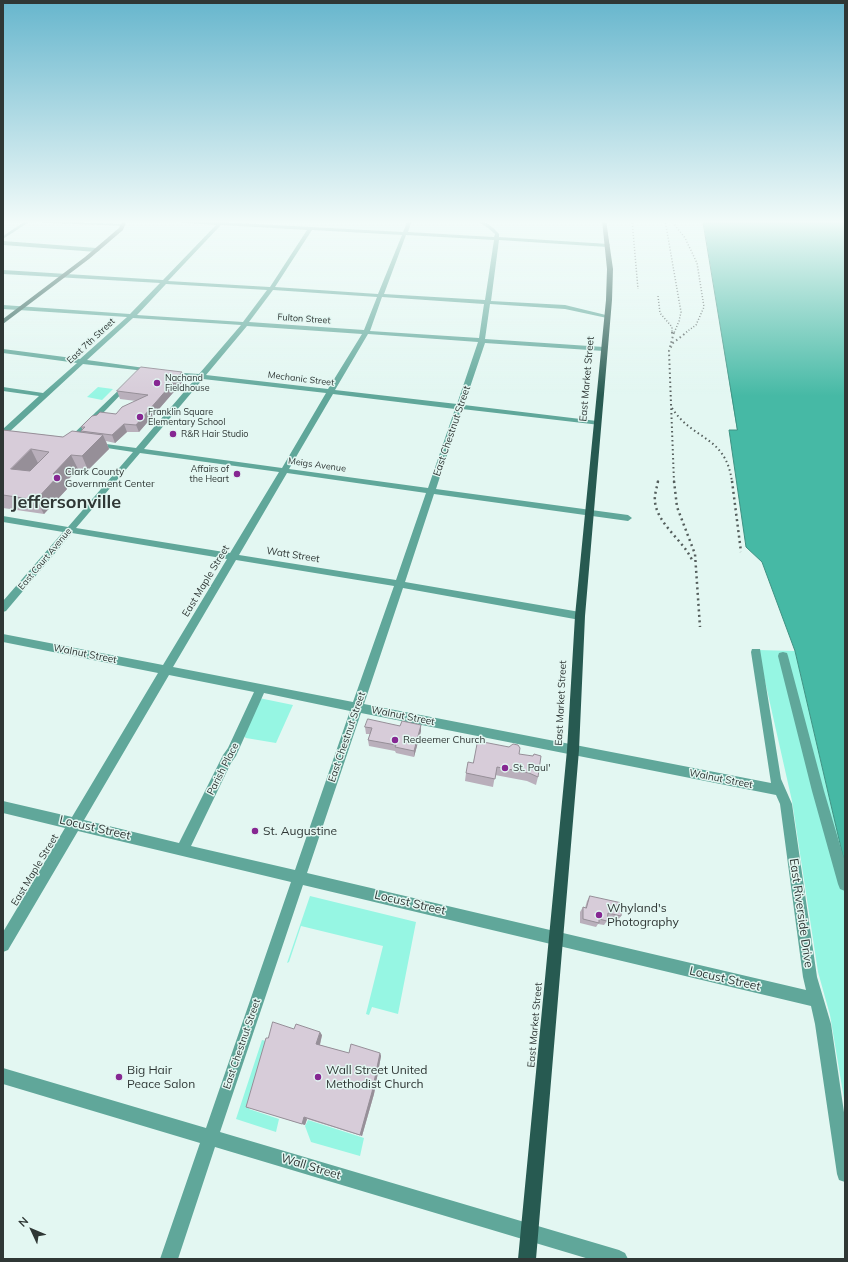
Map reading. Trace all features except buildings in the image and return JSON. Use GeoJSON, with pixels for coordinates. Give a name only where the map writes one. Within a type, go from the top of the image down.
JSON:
{"type":"FeatureCollection","features":[{"type":"Feature","properties":{"kind":"main road"},"geometry":{"type":"LineString","coordinates":[[3,322],[61,279]]}},
{"type":"Feature","properties":{"kind":"main road","name":"East Market Street"},"geometry":{"type":"LineString","coordinates":[[527,1259],[573,750],[580,616],[609,279]]}},
{"type":"Feature","properties":{"kind":"street"},"geometry":{"type":"LineString","coordinates":[[106,279],[572,308],[607,316]]}},
{"type":"Feature","properties":{"kind":"street","name":"East 7th Street"},"geometry":{"type":"LineString","coordinates":[[6,432],[131,317],[168,279]]}},
{"type":"Feature","properties":{"kind":"street","name":"East Court Avenue"},"geometry":{"type":"LineString","coordinates":[[3,608],[245,325],[278,279]]}},
{"type":"Feature","properties":{"kind":"street","name":"East Maple Street"},"geometry":{"type":"LineString","coordinates":[[3,946],[366,332],[386,279]]}},
{"type":"Feature","properties":{"kind":"street","name":"East Chestnut Street"},"geometry":{"type":"LineString","coordinates":[[169,1259],[482,341],[491,279]]}},
{"type":"Feature","properties":{"kind":"street","name":"Fulton Street"},"geometry":{"type":"LineString","coordinates":[[3,308],[604,349]]}},
{"type":"Feature","properties":{"kind":"street","name":"Mechanic Street"},"geometry":{"type":"LineString","coordinates":[[3,351],[82,362],[138,375],[201,376],[597,423]]}},
{"type":"Feature","properties":{"kind":"street","name":"Meigs Avenue"},"geometry":{"type":"LineString","coordinates":[[138,375],[76,441],[284,471],[590,511],[628,518]]}},
{"type":"Feature","properties":{"kind":"street"},"geometry":{"type":"LineString","coordinates":[[3,389],[46,395]]}},
{"type":"Feature","properties":{"kind":"street","name":"Watt Street"},"geometry":{"type":"LineString","coordinates":[[3,520],[400,584],[580,616]]}},
{"type":"Feature","properties":{"kind":"street","name":"Walnut Street"},"geometry":{"type":"LineString","coordinates":[[3,638],[780,790]]}},
{"type":"Feature","properties":{"kind":"street","name":"East Riverside Drive"},"geometry":{"type":"LineString","coordinates":[[756,652],[775,779],[786,804],[810,977],[823,1024],[845,1174]]}},
{"type":"Feature","properties":{"kind":"street"},"geometry":{"type":"LineString","coordinates":[[783,656],[818,791],[845,884]]}},
{"type":"Feature","properties":{"kind":"street","name":"Parish Place"},"geometry":{"type":"LineString","coordinates":[[183,849],[226,759],[232,752],[261,688]]}},
{"type":"Feature","properties":{"kind":"street","name":"Locust Street"},"geometry":{"type":"LineString","coordinates":[[3,806],[816,1000]]}},
{"type":"Feature","properties":{"kind":"street","name":"Wall Street"},"geometry":{"type":"LineString","coordinates":[[3,1076],[619,1259]]}},
{"type":"Feature","properties":{"kind":"shaded area"},"geometry":{"type":"Polygon","coordinates":[[[713,279],[845,279],[845,865],[795,651],[762,562],[746,547],[729,430],[737,430],[713,279]]]}},
{"type":"Feature","properties":{"kind":"shaded area"},"geometry":{"type":"Polygon","coordinates":[[[98,387],[113,389],[102,400],[87,397],[98,387]]]}},
{"type":"Feature","properties":{"kind":"shaded area"},"geometry":{"type":"Polygon","coordinates":[[[758,650],[795,651],[845,865],[845,1105],[830,1015],[818,972],[792,801],[758,650]]]}},
{"type":"Feature","properties":{"kind":"shaded area"},"geometry":{"type":"Polygon","coordinates":[[[259,698],[293,705],[276,743],[246,738],[242,735],[259,698]]]}},
{"type":"Feature","properties":{"kind":"shaded area"},"geometry":{"type":"Polygon","coordinates":[[[310,896],[416,922],[398,1014],[372,1007],[369,1015],[366,1014],[383,946],[301,926],[289,962],[287,963],[310,896]]]}},
{"type":"Feature","properties":{"kind":"shaded area"},"geometry":{"type":"Polygon","coordinates":[[[262,1040],[270,1042],[249,1109],[279,1119],[276,1132],[236,1119],[262,1040]]]}},
{"type":"Feature","properties":{"kind":"shaded area"},"geometry":{"type":"Polygon","coordinates":[[[308,1120],[364,1138],[360,1156],[311,1142],[305,1126],[308,1120]]]}},
{"type":"Feature","properties":{"kind":"railway"},"geometry":{"type":"LineString","coordinates":[[637,279],[638,289]]}},
{"type":"Feature","properties":{"kind":"railway"},"geometry":{"type":"LineString","coordinates":[[674,333],[681,312],[675,279]]}},
{"type":"Feature","properties":{"kind":"railway"},"geometry":{"type":"LineString","coordinates":[[685,333],[696,325],[704,307],[700,279]]}},
{"type":"Feature","properties":{"kind":"railway"},"geometry":{"type":"LineString","coordinates":[[658,296],[660,313],[672,327],[672,335]]}},
{"type":"Feature","properties":{"kind":"railway"},"geometry":{"type":"LineString","coordinates":[[670,347],[674,332]]}},
{"type":"Feature","properties":{"kind":"railway"},"geometry":{"type":"LineString","coordinates":[[674,482],[669,351],[673,343],[687,332]]}},
{"type":"Feature","properties":{"kind":"railway"},"geometry":{"type":"LineString","coordinates":[[672,408],[680,419],[708,440],[723,455],[729,467],[732,482]]}},
{"type":"Feature","properties":{"kind":"railway"},"geometry":{"type":"LineString","coordinates":[[658,481],[655,494],[657,510],[661,518],[692,560]]}},
{"type":"Feature","properties":{"kind":"railway"},"geometry":{"type":"LineString","coordinates":[[674,481],[677,507],[695,554],[700,627]]}},
{"type":"Feature","properties":{"kind":"railway"},"geometry":{"type":"LineString","coordinates":[[732,481],[741,552]]}},
{"type":"Feature","properties":{"kind":"place","name":"Nachand Fieldhouse"},"geometry":{"type":"Point","coordinates":[157,383]}},
{"type":"Feature","properties":{"kind":"place","name":"Franklin Square Elementary School"},"geometry":{"type":"Point","coordinates":[140,417]}},
{"type":"Feature","properties":{"kind":"place","name":"R&R Hair Studio"},"geometry":{"type":"Point","coordinates":[173,434]}},
{"type":"Feature","properties":{"kind":"place","name":"Affairs of the Heart"},"geometry":{"type":"Point","coordinates":[237,474]}},
{"type":"Feature","properties":{"kind":"place","name":"Clark County Government Center"},"geometry":{"type":"Point","coordinates":[57,478]}},
{"type":"Feature","properties":{"kind":"place","name":"Redeemer Church"},"geometry":{"type":"Point","coordinates":[395,740]}},
{"type":"Feature","properties":{"kind":"place","name":"St. Paul'"},"geometry":{"type":"Point","coordinates":[505,768]}},
{"type":"Feature","properties":{"kind":"place","name":"St. Augustine"},"geometry":{"type":"Point","coordinates":[255,831]}},
{"type":"Feature","properties":{"kind":"place","name":"Whyland's Photography"},"geometry":{"type":"Point","coordinates":[599,915]}},
{"type":"Feature","properties":{"kind":"place","name":"Big Hair Peace Salon"},"geometry":{"type":"Point","coordinates":[119,1077]}},
{"type":"Feature","properties":{"kind":"place","name":"Wall Street United Methodist Church"},"geometry":{"type":"Point","coordinates":[318,1077]}},
{"type":"Feature","properties":{"kind":"district","name":"Jeffersonville"},"geometry":{"type":"Point","coordinates":[66,503]}}]}
